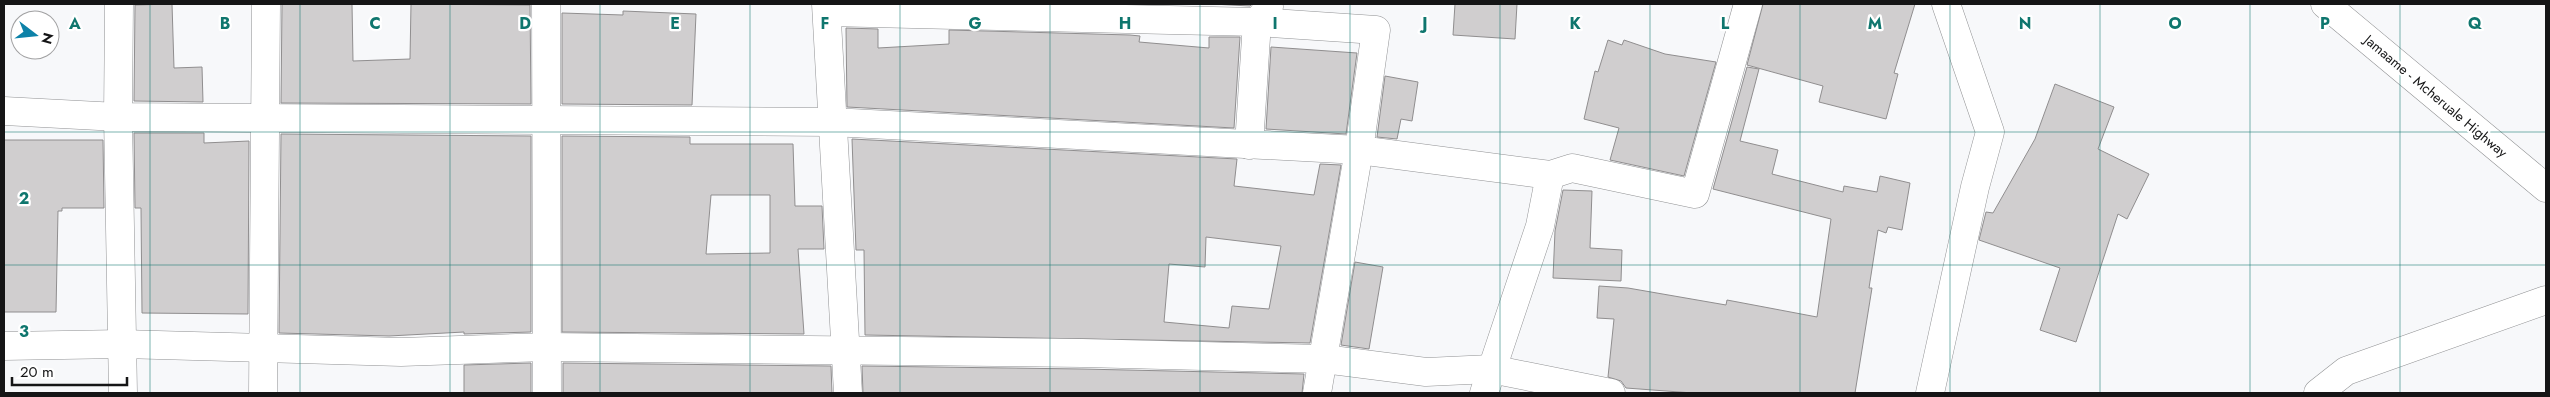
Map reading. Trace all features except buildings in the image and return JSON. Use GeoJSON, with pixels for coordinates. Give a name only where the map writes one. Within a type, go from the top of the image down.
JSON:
{"type":"FeatureCollection","features":[{"type":"Feature","properties":{"kind":"street"},"geometry":{"type":"LineString","coordinates":[[119,4],[118,117],[123,393]]}},
{"type":"Feature","properties":{"kind":"street"},"geometry":{"type":"LineString","coordinates":[[263,393],[266,4]]}},
{"type":"Feature","properties":{"kind":"street"},"geometry":{"type":"LineString","coordinates":[[546,4],[547,393]]}},
{"type":"Feature","properties":{"kind":"street"},"geometry":{"type":"LineString","coordinates":[[4,111],[118,117],[832,122],[1249,146],[1358,150],[1550,175],[1572,168],[1695,194],[1748,4]]}},
{"type":"Feature","properties":{"kind":"street"},"geometry":{"type":"LineString","coordinates":[[1930,393],[1975,187],[1990,132],[1946,4]]}},
{"type":"Feature","properties":{"kind":"street","name":"Jamaame - Mcheruale Highway"},"geometry":{"type":"LineString","coordinates":[[2325,4],[2546,188]]}},
{"type":"Feature","properties":{"kind":"street"},"geometry":{"type":"LineString","coordinates":[[848,393],[826,8],[1264,13],[1376,30],[1317,393]]}},
{"type":"Feature","properties":{"kind":"street"},"geometry":{"type":"LineString","coordinates":[[1249,146],[1264,13]]}},
{"type":"Feature","properties":{"kind":"street"},"geometry":{"type":"LineString","coordinates":[[1488,381],[1540,226],[1550,175]]}},
{"type":"Feature","properties":{"kind":"street"},"geometry":{"type":"LineString","coordinates":[[2318,393],[2346,371],[2546,300]]}},
{"type":"Feature","properties":{"kind":"street"},"geometry":{"type":"LineString","coordinates":[[4,346],[122,344],[401,352],[548,347],[846,350],[1324,359],[1488,381],[1612,393]]}}]}
